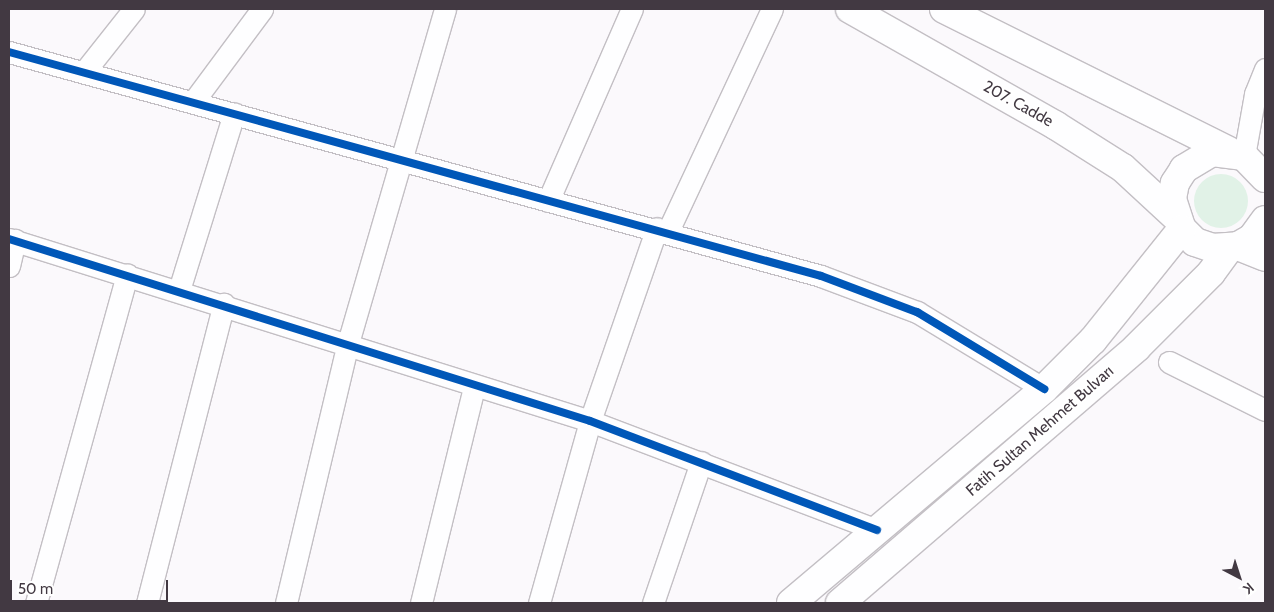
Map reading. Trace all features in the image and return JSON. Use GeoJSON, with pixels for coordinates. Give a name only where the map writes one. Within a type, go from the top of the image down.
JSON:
{"type":"FeatureCollection","features":[{"type":"Feature","properties":{"kind":"street"},"geometry":{"type":"LineString","coordinates":[[84,72],[134,9]]}},
{"type":"Feature","properties":{"kind":"street"},"geometry":{"type":"LineString","coordinates":[[193,102],[262,9]]}},
{"type":"Feature","properties":{"kind":"street"},"geometry":{"type":"LineString","coordinates":[[286,603],[348,343],[444,9]]}},
{"type":"Feature","properties":{"kind":"street"},"geometry":{"type":"LineString","coordinates":[[548,201],[632,9]]}},
{"type":"Feature","properties":{"kind":"street"},"geometry":{"type":"LineString","coordinates":[[539,603],[590,421],[663,230],[772,9]]}},
{"type":"Feature","properties":{"kind":"street","name":"207. Cadde"},"geometry":{"type":"LineString","coordinates":[[850,9],[1055,125],[1123,168],[1179,223],[1195,242],[1212,248],[1234,247]]}},
{"type":"Feature","properties":{"kind":"street"},"geometry":{"type":"LineString","coordinates":[[944,9],[1252,165]]}},
{"type":"Feature","properties":{"kind":"street"},"geometry":{"type":"LineString","coordinates":[[9,52],[400,158],[548,201],[663,230],[821,276],[917,312],[1044,389]]}},
{"type":"Feature","properties":{"kind":"street"},"geometry":{"type":"LineString","coordinates":[[1252,165],[1255,94],[1265,69]]}},
{"type":"Feature","properties":{"kind":"street"},"geometry":{"type":"LineString","coordinates":[[179,290],[234,113]]}},
{"type":"Feature","properties":{"kind":"street"},"geometry":{"type":"LineString","coordinates":[[1179,223],[1175,183],[1184,169],[1212,152],[1252,165]]}},
{"type":"Feature","properties":{"kind":"street","name":"Fatih Sultan Mehmet Bulvarı"},"geometry":{"type":"LineString","coordinates":[[840,603],[1136,348],[1211,273],[1234,247],[1252,238],[1265,220]]}},
{"type":"Feature","properties":{"kind":"street","name":"Fatih Sultan Mehmet Bulvarı"},"geometry":{"type":"LineString","coordinates":[[791,603],[1044,389],[1093,340],[1179,223]]}},
{"type":"Feature","properties":{"kind":"street"},"geometry":{"type":"LineString","coordinates":[[9,266],[12,240],[127,274],[348,343],[474,387],[590,421],[877,530]]}},
{"type":"Feature","properties":{"kind":"street"},"geometry":{"type":"LineString","coordinates":[[1234,247],[1265,257]]}},
{"type":"Feature","properties":{"kind":"street"},"geometry":{"type":"LineString","coordinates":[[36,603],[127,274]]}},
{"type":"Feature","properties":{"kind":"street"},"geometry":{"type":"LineString","coordinates":[[147,603],[224,304]]}},
{"type":"Feature","properties":{"kind":"street"},"geometry":{"type":"LineString","coordinates":[[1169,362],[1265,410]]}},
{"type":"Feature","properties":{"kind":"street"},"geometry":{"type":"LineString","coordinates":[[421,603],[474,387]]}},
{"type":"Feature","properties":{"kind":"street"},"geometry":{"type":"LineString","coordinates":[[653,603],[702,462]]}},
{"type":"Feature","properties":{"kind":"green space"},"geometry":{"type":"Polygon","coordinates":[[[1216,174],[1226,174],[1236,178],[1244,186],[1248,201],[1244,216],[1236,224],[1226,228],[1216,228],[1206,224],[1198,216],[1194,206],[1194,196],[1198,186],[1206,178],[1216,174]]]}},
{"type":"Feature","properties":{"kind":"cycle path"},"geometry":{"type":"LineString","coordinates":[[9,52],[821,276],[917,312],[1044,389]]}},
{"type":"Feature","properties":{"kind":"cycle path"},"geometry":{"type":"LineString","coordinates":[[9,239],[590,421],[877,530]]}}]}
